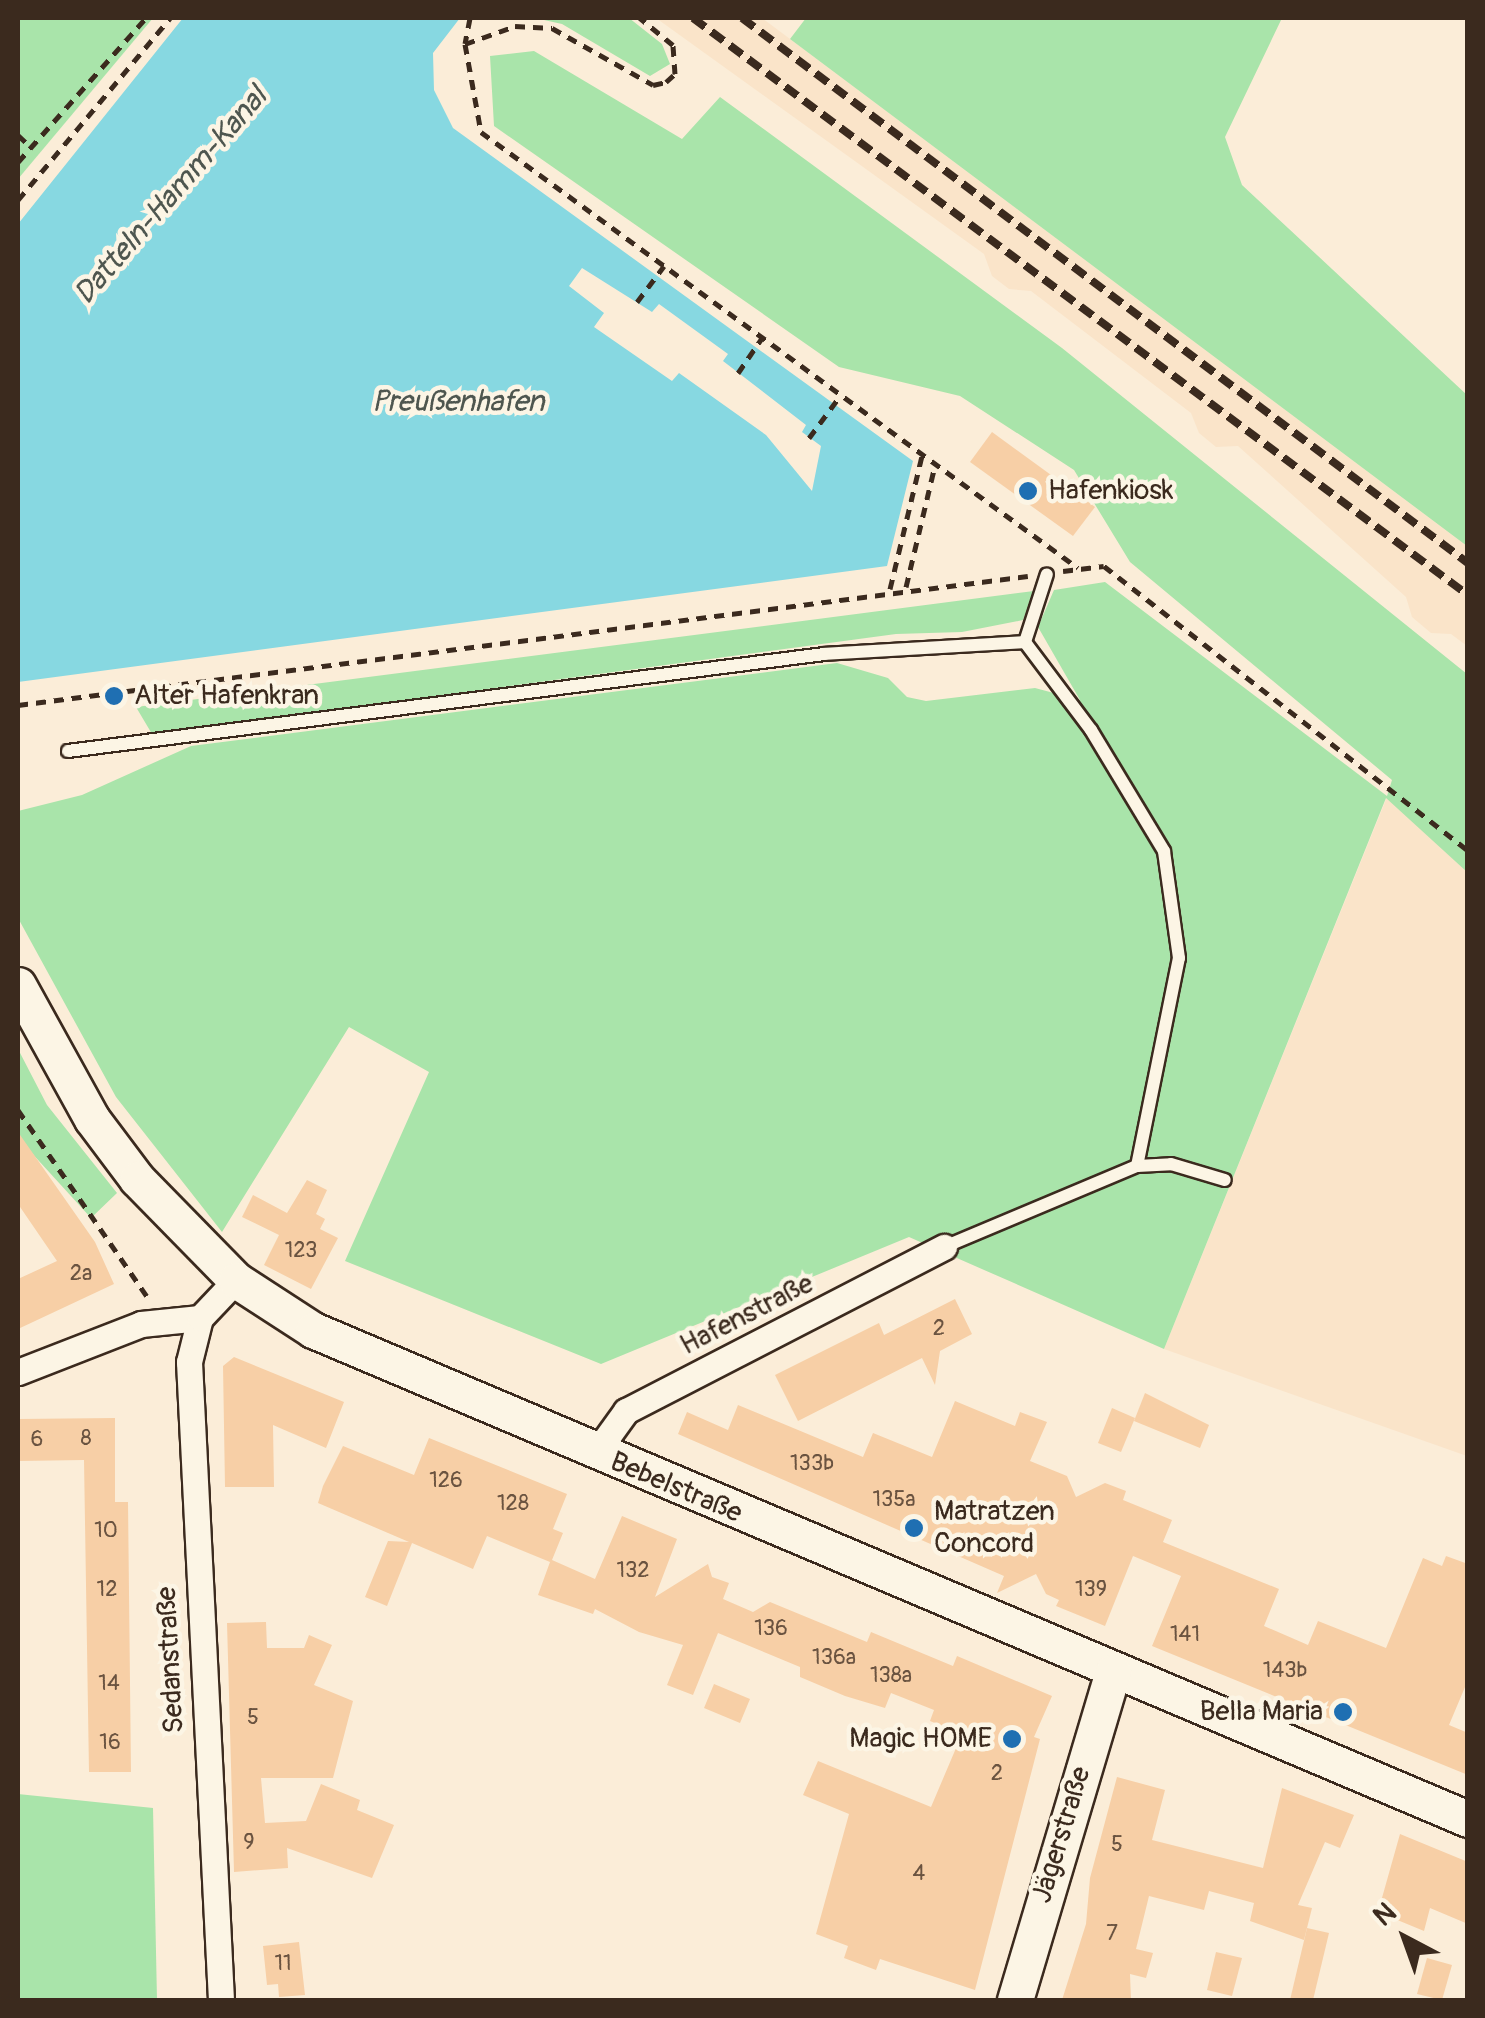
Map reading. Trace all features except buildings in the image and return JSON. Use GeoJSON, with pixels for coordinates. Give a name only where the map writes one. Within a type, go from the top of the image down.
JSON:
{"type":"FeatureCollection","features":[{"type":"Feature","properties":{"kind":"main road","name":"Bebelstraße"},"geometry":{"type":"LineString","coordinates":[[18,985],[103,1134],[170,1218],[236,1280],[358,1352],[1468,1819]]}},
{"type":"Feature","properties":{"kind":"main road","name":"Jägerstraße"},"geometry":{"type":"LineString","coordinates":[[1015,2000],[1113,1672]]}},
{"type":"Feature","properties":{"kind":"street","name":"Hafenstraße"},"geometry":{"type":"LineString","coordinates":[[595,1454],[626,1411],[944,1247]]}},
{"type":"Feature","properties":{"kind":"street"},"geometry":{"type":"LineString","coordinates":[[18,1372],[168,1320],[200,1318],[236,1280]]}},
{"type":"Feature","properties":{"kind":"street","name":"Sedanstraße"},"geometry":{"type":"LineString","coordinates":[[200,1318],[189,1362],[221,2000]]}},
{"type":"Feature","properties":{"kind":"lane"},"geometry":{"type":"LineString","coordinates":[[1025,642],[1047,574]]}},
{"type":"Feature","properties":{"kind":"lane"},"geometry":{"type":"LineString","coordinates":[[68,751],[824,654],[1025,642]]}},
{"type":"Feature","properties":{"kind":"lane"},"geometry":{"type":"LineString","coordinates":[[1025,642],[1091,730],[1164,851],[1179,958],[1137,1166]]}},
{"type":"Feature","properties":{"kind":"lane"},"geometry":{"type":"LineString","coordinates":[[944,1247],[1137,1166],[1171,1164],[1225,1180]]}},
{"type":"Feature","properties":{"kind":"path"},"geometry":{"type":"LineString","coordinates":[[18,162],[146,18]]}},
{"type":"Feature","properties":{"kind":"path"},"geometry":{"type":"LineString","coordinates":[[18,200],[170,18]]}},
{"type":"Feature","properties":{"kind":"path"},"geometry":{"type":"LineString","coordinates":[[470,18],[465,44],[480,132],[1078,568]]}},
{"type":"Feature","properties":{"kind":"path"},"geometry":{"type":"LineString","coordinates":[[465,44],[515,26],[552,28],[653,84],[666,82],[675,74],[673,46],[640,18]]}},
{"type":"Feature","properties":{"kind":"path"},"geometry":{"type":"LineString","coordinates":[[18,135],[32,148]]}},
{"type":"Feature","properties":{"kind":"path"},"geometry":{"type":"LineString","coordinates":[[638,302],[664,266]]}},
{"type":"Feature","properties":{"kind":"path"},"geometry":{"type":"LineString","coordinates":[[738,373],[762,338]]}},
{"type":"Feature","properties":{"kind":"path"},"geometry":{"type":"LineString","coordinates":[[809,438],[840,396]]}},
{"type":"Feature","properties":{"kind":"path"},"geometry":{"type":"LineString","coordinates":[[890,589],[922,456]]}},
{"type":"Feature","properties":{"kind":"path"},"geometry":{"type":"LineString","coordinates":[[906,587],[935,465]]}},
{"type":"Feature","properties":{"kind":"path"},"geometry":{"type":"LineString","coordinates":[[18,705],[890,589],[1104,566],[1468,850]]}},
{"type":"Feature","properties":{"kind":"path"},"geometry":{"type":"LineString","coordinates":[[18,1110],[168,1320]]}},
{"type":"Feature","properties":{"kind":"shaded area"},"geometry":{"type":"Polygon","coordinates":[[[656,18],[762,18],[1467,546],[1467,646],[1451,634],[1431,633],[1412,617],[1406,597],[1238,446],[1216,447],[1199,433],[1191,413],[1031,291],[1009,289],[992,276],[984,254],[656,18]]]}},
{"type":"Feature","properties":{"kind":"shaded area"},"geometry":{"type":"Polygon","coordinates":[[[1387,797],[1467,872],[1467,1456],[1164,1349],[1387,797]]]}},
{"type":"Feature","properties":{"kind":"green space"},"geometry":{"type":"Polygon","coordinates":[[[18,18],[153,18],[18,179],[18,18]]]}},
{"type":"Feature","properties":{"kind":"green space"},"geometry":{"type":"Polygon","coordinates":[[[535,18],[629,18],[662,44],[670,64],[650,76],[562,24],[535,18]]]}},
{"type":"Feature","properties":{"kind":"green space"},"geometry":{"type":"Polygon","coordinates":[[[806,18],[1282,18],[1225,137],[1242,185],[1467,395],[1467,546],[790,39],[806,18]]]}},
{"type":"Feature","properties":{"kind":"green space"},"geometry":{"type":"Polygon","coordinates":[[[534,51],[682,139],[720,97],[1062,348],[1467,674],[1467,872],[1386,798],[1164,1349],[909,1237],[601,1364],[345,1261],[429,1072],[349,1027],[222,1232],[116,1097],[18,918],[18,811],[82,795],[191,746],[837,663],[888,678],[907,697],[926,701],[1035,688],[1080,700],[1038,627],[1054,590],[1105,582],[1387,796],[1392,780],[1130,562],[1074,470],[960,396],[839,367],[494,126],[490,56],[534,51]]]}},
{"type":"Feature","properties":{"kind":"green space"},"geometry":{"type":"Polygon","coordinates":[[[1034,591],[1023,620],[962,632],[896,634],[152,734],[136,707],[1034,591]]]}},
{"type":"Feature","properties":{"kind":"green space"},"geometry":{"type":"Polygon","coordinates":[[[18,1049],[47,1105],[117,1193],[91,1218],[18,1138],[18,1049]]]}},
{"type":"Feature","properties":{"kind":"green space"},"geometry":{"type":"Polygon","coordinates":[[[18,1794],[153,1808],[157,2000],[18,2000],[18,1794]]]}},
{"type":"Feature","properties":{"kind":"water","name":"Preußenhafen"},"geometry":{"type":"Polygon","coordinates":[[[183,18],[460,18],[433,53],[434,90],[453,128],[913,461],[887,566],[18,682],[18,224],[183,18]]]}},
{"type":"Feature","properties":{"kind":"pier"},"geometry":{"type":"Polygon","coordinates":[[[582,268],[652,312],[659,304],[728,354],[723,361],[806,425],[802,432],[821,446],[812,491],[766,435],[679,373],[672,381],[594,327],[604,313],[569,286],[582,268]]]}},
{"type":"Feature","properties":{"kind":"railway"},"geometry":{"type":"LineString","coordinates":[[693,18],[1468,595]]}},
{"type":"Feature","properties":{"kind":"railway"},"geometry":{"type":"LineString","coordinates":[[742,18],[1468,563]]}},
{"type":"Feature","properties":{"kind":"place","name":"Hafenkiosk"},"geometry":{"type":"Point","coordinates":[1028,491]}},
{"type":"Feature","properties":{"kind":"place","name":"Alter Hafenkran"},"geometry":{"type":"Point","coordinates":[114,696]}},
{"type":"Feature","properties":{"kind":"place","name":"Matratzen Concord"},"geometry":{"type":"Point","coordinates":[914,1528]}},
{"type":"Feature","properties":{"kind":"place","name":"Bella Maria"},"geometry":{"type":"Point","coordinates":[1343,1712]}},
{"type":"Feature","properties":{"kind":"place","name":"Magic HOME"},"geometry":{"type":"Point","coordinates":[1012,1739]}},
{"type":"Feature","properties":{"kind":"water label","name":"Datteln-Hamm-Kanal"},"geometry":{"type":"Point","coordinates":[171,196]}}]}
